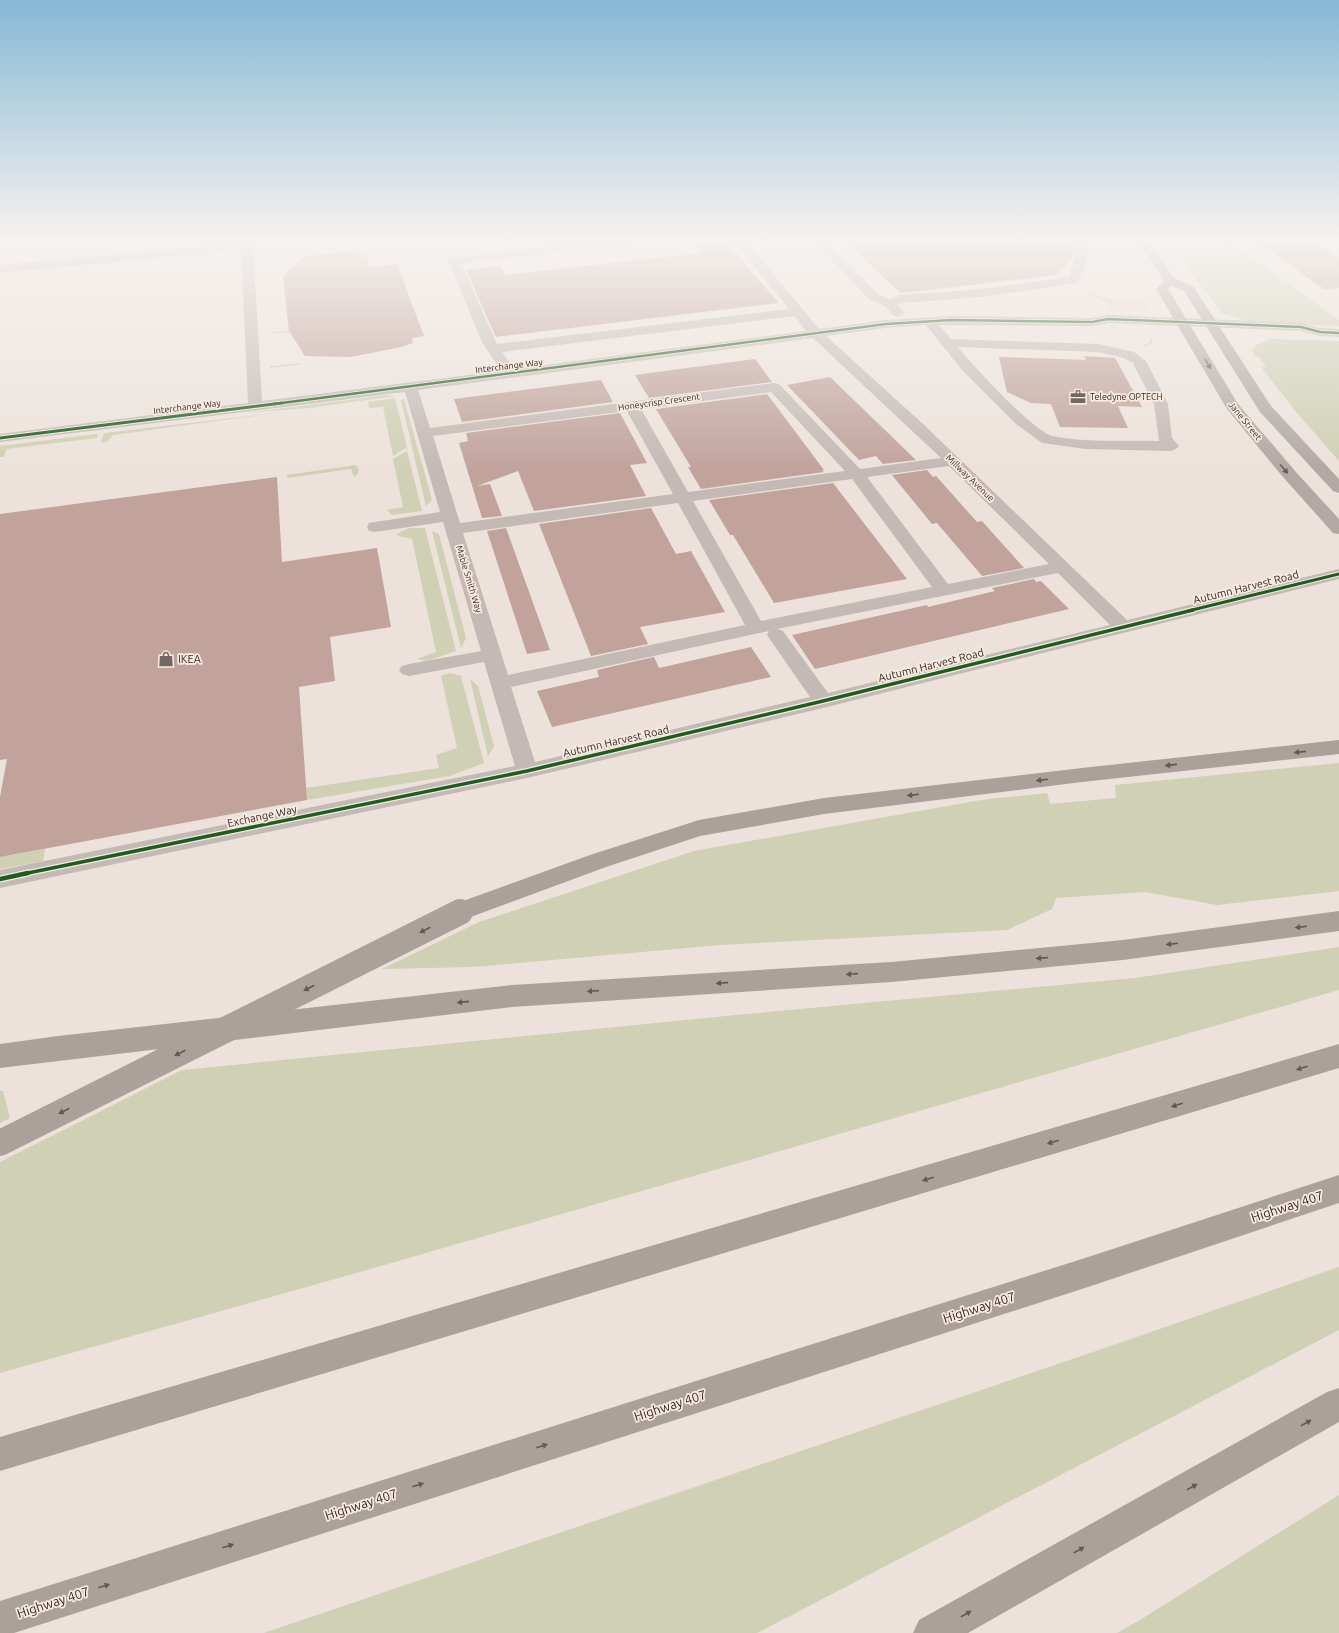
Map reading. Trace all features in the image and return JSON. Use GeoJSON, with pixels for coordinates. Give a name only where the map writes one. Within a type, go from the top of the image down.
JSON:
{"type":"FeatureCollection","features":[{"type":"Feature","properties":{"kind":"highway"},"geometry":{"type":"LineString","coordinates":[[0,1143],[460,912],[598,861],[699,828],[824,806],[1082,775],[1339,747]]}},
{"type":"Feature","properties":{"kind":"highway"},"geometry":{"type":"LineString","coordinates":[[0,1056],[512,996],[899,971],[1123,950],[1339,921]]}},
{"type":"Feature","properties":{"kind":"highway"},"geometry":{"type":"LineString","coordinates":[[0,1454],[1339,1056]]}},
{"type":"Feature","properties":{"kind":"highway","name":"Highway 407"},"geometry":{"type":"LineString","coordinates":[[0,1619],[1077,1275],[1339,1189]]}},
{"type":"Feature","properties":{"kind":"highway"},"geometry":{"type":"LineString","coordinates":[[932,1633],[1339,1404]]}},
{"type":"Feature","properties":{"kind":"main road","name":"Jane Street"},"geometry":{"type":"LineString","coordinates":[[1179,316],[1232,406],[1339,529]]}},
{"type":"Feature","properties":{"kind":"main road"},"geometry":{"type":"LineString","coordinates":[[1207,316],[1265,409],[1339,488]]}},
{"type":"Feature","properties":{"kind":"street"},"geometry":{"type":"LineString","coordinates":[[250,316],[255,407]]}},
{"type":"Feature","properties":{"kind":"street"},"geometry":{"type":"LineString","coordinates":[[479,316],[493,349],[510,374]]}},
{"type":"Feature","properties":{"kind":"street"},"geometry":{"type":"LineString","coordinates":[[493,349],[762,316]]}},
{"type":"Feature","properties":{"kind":"street","name":"Millway Avenue"},"geometry":{"type":"LineString","coordinates":[[801,316],[815,333],[954,461],[1122,626]]}},
{"type":"Feature","properties":{"kind":"street"},"geometry":{"type":"LineString","coordinates":[[901,316],[907,323]]}},
{"type":"Feature","properties":{"kind":"street"},"geometry":{"type":"LineString","coordinates":[[929,321],[947,343],[967,367],[1021,421],[1047,440],[1086,444],[1171,446],[1165,439],[1161,404],[1139,361],[1128,354],[1099,348],[947,343]]}},
{"type":"Feature","properties":{"kind":"street","name":"Interchange Way"},"geometry":{"type":"LineString","coordinates":[[0,438],[255,407],[815,333],[929,321],[1092,322],[1111,327],[1185,326],[1307,335],[1320,332],[1339,333]]}},
{"type":"Feature","properties":{"kind":"street","name":"Mable Smith Way"},"geometry":{"type":"LineString","coordinates":[[410,386],[527,771]]}},
{"type":"Feature","properties":{"kind":"street","name":"Honeycrisp Crescent"},"geometry":{"type":"LineString","coordinates":[[424,433],[774,387],[856,474]]}},
{"type":"Feature","properties":{"kind":"street"},"geometry":{"type":"LineString","coordinates":[[632,406],[756,629]]}},
{"type":"Feature","properties":{"kind":"street"},"geometry":{"type":"LineString","coordinates":[[375,527],[452,523],[683,498],[954,461]]}},
{"type":"Feature","properties":{"kind":"street"},"geometry":{"type":"LineString","coordinates":[[856,474],[944,591]]}},
{"type":"Feature","properties":{"kind":"street"},"geometry":{"type":"LineString","coordinates":[[501,684],[756,629],[1062,567]]}},
{"type":"Feature","properties":{"kind":"street","name":"Autumn Harvest Road"},"geometry":{"type":"LineString","coordinates":[[527,771],[823,701],[1122,626],[1339,574]]}},
{"type":"Feature","properties":{"kind":"street"},"geometry":{"type":"LineString","coordinates":[[776,635],[823,701]]}},
{"type":"Feature","properties":{"kind":"street"},"geometry":{"type":"LineString","coordinates":[[409,670],[492,655]]}},
{"type":"Feature","properties":{"kind":"street","name":"Exchange Way"},"geometry":{"type":"LineString","coordinates":[[0,879],[527,771]]}},
{"type":"Feature","properties":{"kind":"path"},"geometry":{"type":"LineString","coordinates":[[253,369],[300,364]]}},
{"type":"Feature","properties":{"kind":"green space"},"geometry":{"type":"Polygon","coordinates":[[[1231,316],[1334,316],[1339,320],[1339,326],[1246,322],[1245,320],[1231,316]]]}},
{"type":"Feature","properties":{"kind":"green space"},"geometry":{"type":"Polygon","coordinates":[[[1271,339],[1339,341],[1339,461],[1297,413],[1261,367],[1266,367],[1259,357],[1255,356],[1252,351],[1256,345],[1271,339]]]}},
{"type":"Feature","properties":{"kind":"green space"},"geometry":{"type":"Polygon","coordinates":[[[388,395],[396,396],[308,408],[246,413],[388,395]]]}},
{"type":"Feature","properties":{"kind":"green space"},"geometry":{"type":"Polygon","coordinates":[[[395,398],[407,447],[393,456],[383,407],[369,408],[368,402],[395,398]]]}},
{"type":"Feature","properties":{"kind":"green space"},"geometry":{"type":"Polygon","coordinates":[[[404,399],[432,500],[426,506],[401,400],[404,399]]]}},
{"type":"Feature","properties":{"kind":"green space"},"geometry":{"type":"Polygon","coordinates":[[[292,411],[113,435],[107,442],[101,443],[104,433],[292,411]]]}},
{"type":"Feature","properties":{"kind":"green space"},"geometry":{"type":"Polygon","coordinates":[[[96,434],[98,435],[97,438],[6,449],[4,457],[0,457],[0,446],[96,434]]]}},
{"type":"Feature","properties":{"kind":"green space"},"geometry":{"type":"Polygon","coordinates":[[[407,451],[422,511],[392,515],[387,510],[403,507],[393,459],[407,451]]]}},
{"type":"Feature","properties":{"kind":"green space"},"geometry":{"type":"Polygon","coordinates":[[[356,465],[359,470],[357,475],[354,477],[351,469],[287,478],[287,475],[356,465]]]}},
{"type":"Feature","properties":{"kind":"green space"},"geometry":{"type":"Polygon","coordinates":[[[409,528],[425,528],[456,651],[427,661],[417,659],[436,652],[412,539],[395,535],[409,528]]]}},
{"type":"Feature","properties":{"kind":"green space"},"geometry":{"type":"Polygon","coordinates":[[[432,531],[439,534],[466,638],[461,648],[432,531]]]}},
{"type":"Feature","properties":{"kind":"green space"},"geometry":{"type":"Polygon","coordinates":[[[450,673],[461,676],[484,763],[450,776],[307,800],[306,788],[439,768],[436,755],[457,748],[441,676],[450,673]]]}},
{"type":"Feature","properties":{"kind":"green space"},"geometry":{"type":"Polygon","coordinates":[[[470,679],[478,686],[494,746],[488,756],[470,679]]]}},
{"type":"Feature","properties":{"kind":"green space"},"geometry":{"type":"Polygon","coordinates":[[[1339,763],[1339,891],[1217,905],[1145,892],[1056,898],[1052,909],[1007,930],[720,945],[473,967],[382,969],[479,922],[694,851],[981,800],[1047,793],[1050,804],[1116,798],[1115,785],[1339,763]]]}},
{"type":"Feature","properties":{"kind":"green space"},"geometry":{"type":"Polygon","coordinates":[[[45,849],[43,861],[0,869],[0,857],[45,849]]]}},
{"type":"Feature","properties":{"kind":"green space"},"geometry":{"type":"Polygon","coordinates":[[[1339,947],[1339,990],[367,1270],[0,1373],[0,1162],[182,1070],[736,1015],[1135,978],[1339,947]]]}},
{"type":"Feature","properties":{"kind":"green space"},"geometry":{"type":"Polygon","coordinates":[[[0,1091],[3,1091],[10,1118],[0,1123],[0,1091]]]}},
{"type":"Feature","properties":{"kind":"green space"},"geometry":{"type":"Polygon","coordinates":[[[1339,1267],[1339,1330],[757,1633],[264,1633],[1093,1352],[1339,1267]]]}},
{"type":"Feature","properties":{"kind":"green space"},"geometry":{"type":"Polygon","coordinates":[[[1339,1495],[1339,1633],[1117,1633],[1140,1620],[1339,1495]]]}},
{"type":"Feature","properties":{"kind":"building"},"geometry":{"type":"Polygon","coordinates":[[[287,316],[417,316],[424,336],[412,338],[413,343],[401,347],[351,357],[305,356],[289,331],[287,316]]]}},
{"type":"Feature","properties":{"kind":"building"},"geometry":{"type":"Polygon","coordinates":[[[487,316],[669,316],[496,337],[487,316]]]}},
{"type":"Feature","properties":{"kind":"building","name":"Teledyne OPTECH"},"geometry":{"type":"Polygon","coordinates":[[[1084,356],[1115,358],[1142,407],[1118,406],[1128,428],[1060,427],[1051,404],[1031,403],[1007,392],[999,357],[1086,360],[1084,356]]]}},
{"type":"Feature","properties":{"kind":"building"},"geometry":{"type":"Polygon","coordinates":[[[755,359],[772,382],[649,398],[635,375],[755,359]]]}},
{"type":"Feature","properties":{"kind":"building"},"geometry":{"type":"Polygon","coordinates":[[[830,377],[916,460],[883,464],[876,456],[859,460],[787,385],[830,377]]]}},
{"type":"Feature","properties":{"kind":"building"},"geometry":{"type":"Polygon","coordinates":[[[601,380],[613,402],[462,422],[454,399],[601,380]]]}},
{"type":"Feature","properties":{"kind":"building"},"geometry":{"type":"Polygon","coordinates":[[[767,394],[824,472],[701,489],[688,467],[691,467],[656,409],[767,394]]]}},
{"type":"Feature","properties":{"kind":"building"},"geometry":{"type":"Polygon","coordinates":[[[620,413],[647,463],[630,465],[646,496],[534,511],[518,471],[477,486],[490,484],[502,516],[482,518],[459,443],[468,441],[466,433],[620,413]]]}},
{"type":"Feature","properties":{"kind":"building"},"geometry":{"type":"Polygon","coordinates":[[[927,470],[933,477],[936,476],[977,522],[982,521],[1024,568],[982,576],[937,523],[932,524],[892,475],[927,470]]]}},
{"type":"Feature","properties":{"kind":"building","name":"IKEA"},"geometry":{"type":"Polygon","coordinates":[[[277,477],[282,562],[377,548],[391,627],[330,637],[335,681],[299,687],[307,800],[0,857],[0,797],[7,759],[0,760],[0,514],[277,477]]]}},
{"type":"Feature","properties":{"kind":"building"},"geometry":{"type":"Polygon","coordinates":[[[833,483],[907,579],[774,603],[733,535],[730,535],[709,500],[833,483]]]}},
{"type":"Feature","properties":{"kind":"building"},"geometry":{"type":"Polygon","coordinates":[[[651,508],[676,554],[691,551],[725,612],[640,627],[648,644],[591,656],[539,524],[651,508]]]}},
{"type":"Feature","properties":{"kind":"building"},"geometry":{"type":"Polygon","coordinates":[[[506,528],[550,650],[527,654],[487,531],[506,528]]]}},
{"type":"Feature","properties":{"kind":"building"},"geometry":{"type":"Polygon","coordinates":[[[1034,579],[1036,582],[1041,581],[1069,609],[815,669],[792,635],[927,605],[928,607],[995,591],[992,588],[1034,579]]]}},
{"type":"Feature","properties":{"kind":"building"},"geometry":{"type":"Polygon","coordinates":[[[751,647],[771,677],[552,727],[537,691],[599,677],[597,670],[654,657],[659,668],[751,647]]]}},
{"type":"Feature","properties":{"kind":"cycle path"},"geometry":{"type":"LineString","coordinates":[[0,438],[496,376],[886,324],[952,320],[1092,322],[1108,319],[1301,327],[1320,332],[1339,333]]}},
{"type":"Feature","properties":{"kind":"cycle path"},"geometry":{"type":"LineString","coordinates":[[0,879],[527,771],[823,701],[1339,574]]}},
{"type":"Feature","properties":{"kind":"place","name":"Teledyne OPTECH"},"geometry":{"type":"Point","coordinates":[1078,397]}},
{"type":"Feature","properties":{"kind":"place","name":"IKEA"},"geometry":{"type":"Point","coordinates":[166,659]}}]}
